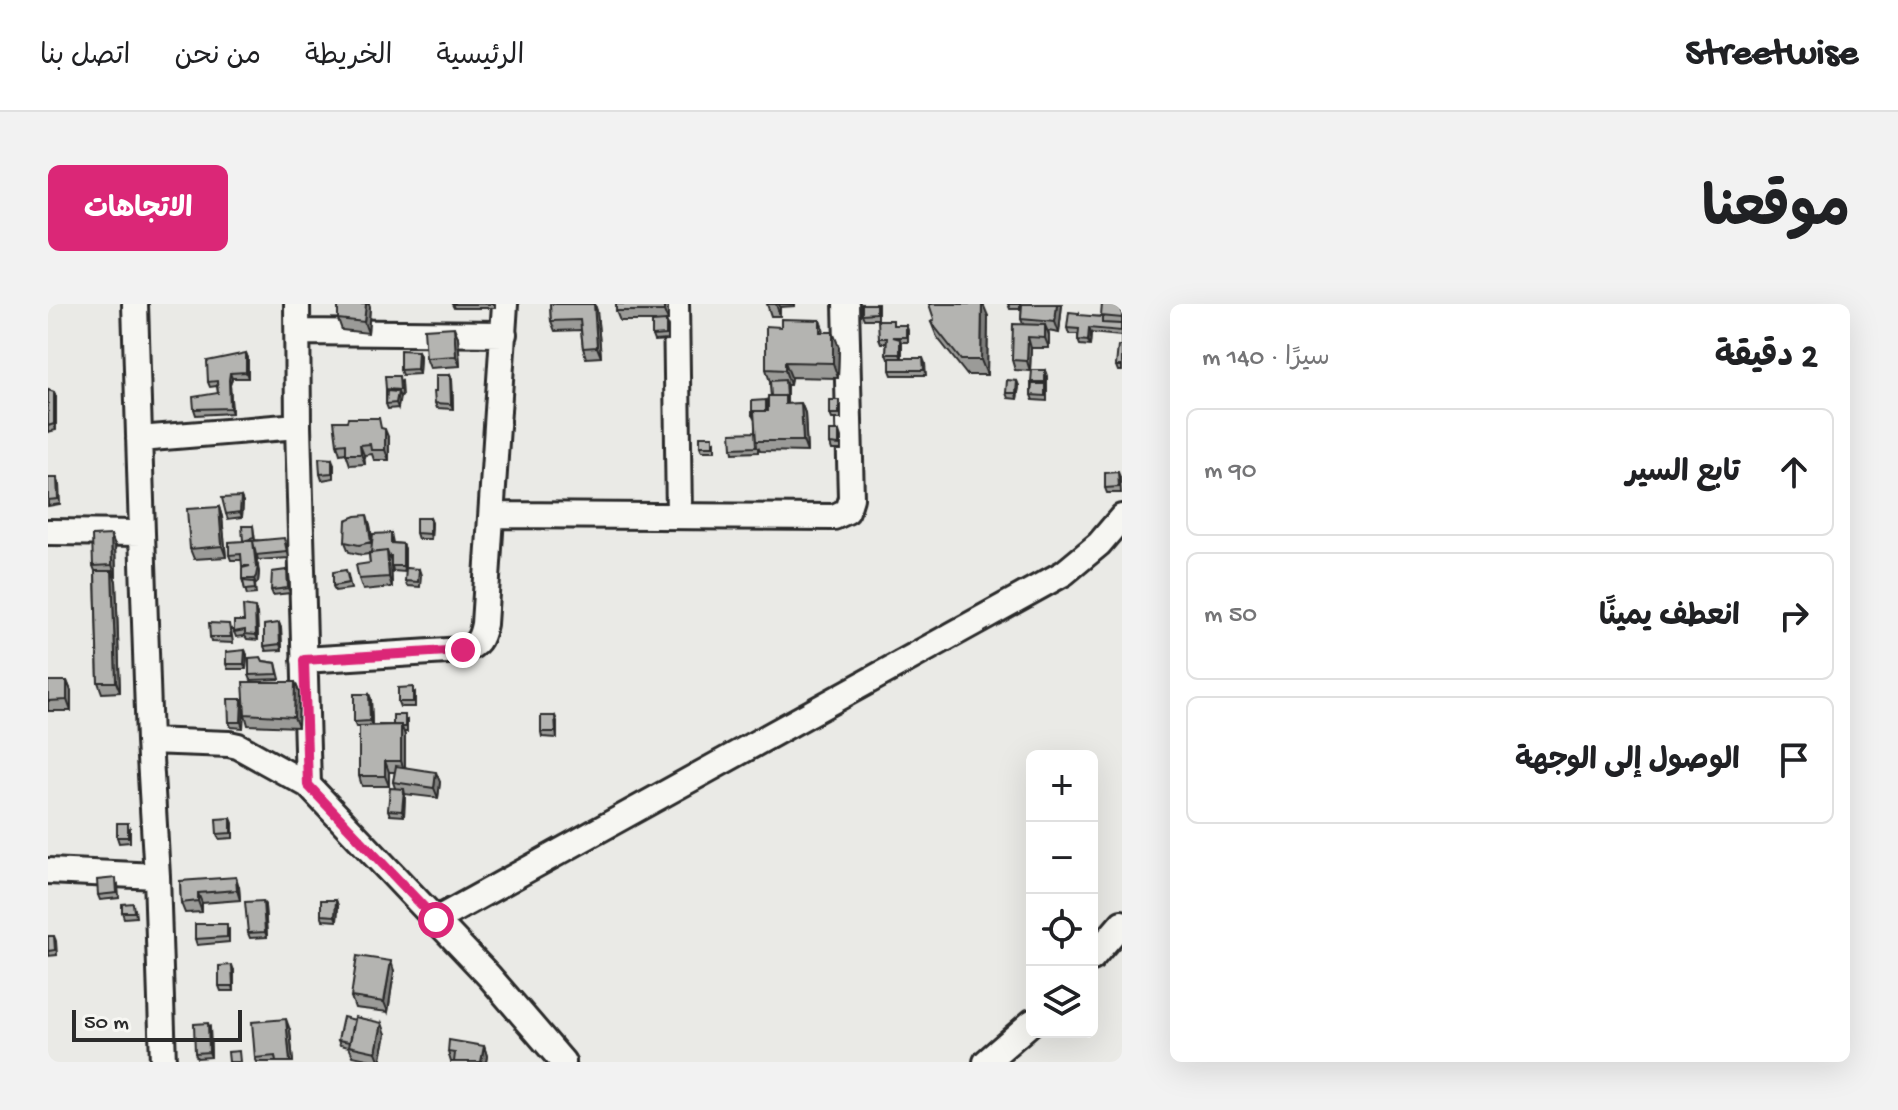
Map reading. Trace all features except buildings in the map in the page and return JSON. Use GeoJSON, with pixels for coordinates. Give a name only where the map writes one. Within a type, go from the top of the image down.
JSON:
{"type":"FeatureCollection","features":[{"type":"Feature","properties":{"kind":"street"},"geometry":{"type":"LineString","coordinates":[[135,304],[163,1062]]}},
{"type":"Feature","properties":{"kind":"street"},"geometry":{"type":"LineString","coordinates":[[297,304],[308,785]]}},
{"type":"Feature","properties":{"kind":"street"},"geometry":{"type":"LineString","coordinates":[[304,660],[463,650],[476,646],[484,624],[505,304]]}},
{"type":"Feature","properties":{"kind":"street"},"geometry":{"type":"LineString","coordinates":[[676,304],[679,516]]}},
{"type":"Feature","properties":{"kind":"street"},"geometry":{"type":"LineString","coordinates":[[492,515],[834,517],[847,511],[851,498],[846,304]]}},
{"type":"Feature","properties":{"kind":"street"},"geometry":{"type":"LineString","coordinates":[[298,332],[504,334]]}},
{"type":"Feature","properties":{"kind":"street"},"geometry":{"type":"LineString","coordinates":[[139,439],[298,426]]}},
{"type":"Feature","properties":{"kind":"street"},"geometry":{"type":"LineString","coordinates":[[436,920],[1064,573],[1099,544],[1122,517]]}},
{"type":"Feature","properties":{"kind":"street"},"geometry":{"type":"LineString","coordinates":[[48,532],[142,533]]}},
{"type":"Feature","properties":{"kind":"street"},"geometry":{"type":"LineString","coordinates":[[149,741],[238,746],[308,785],[489,976],[563,1062]]}},
{"type":"Feature","properties":{"kind":"street"},"geometry":{"type":"LineString","coordinates":[[48,871],[157,876]]}},
{"type":"Feature","properties":{"kind":"street"},"geometry":{"type":"LineString","coordinates":[[1098,951],[1122,923]]}},
{"type":"Feature","properties":{"kind":"street"},"geometry":{"type":"LineString","coordinates":[[986,1062],[1026,1027]]}},
{"type":"Feature","properties":{"kind":"route"},"geometry":{"type":"LineString","coordinates":[[436,920],[308,785],[304,660],[463,650]]}}]}
